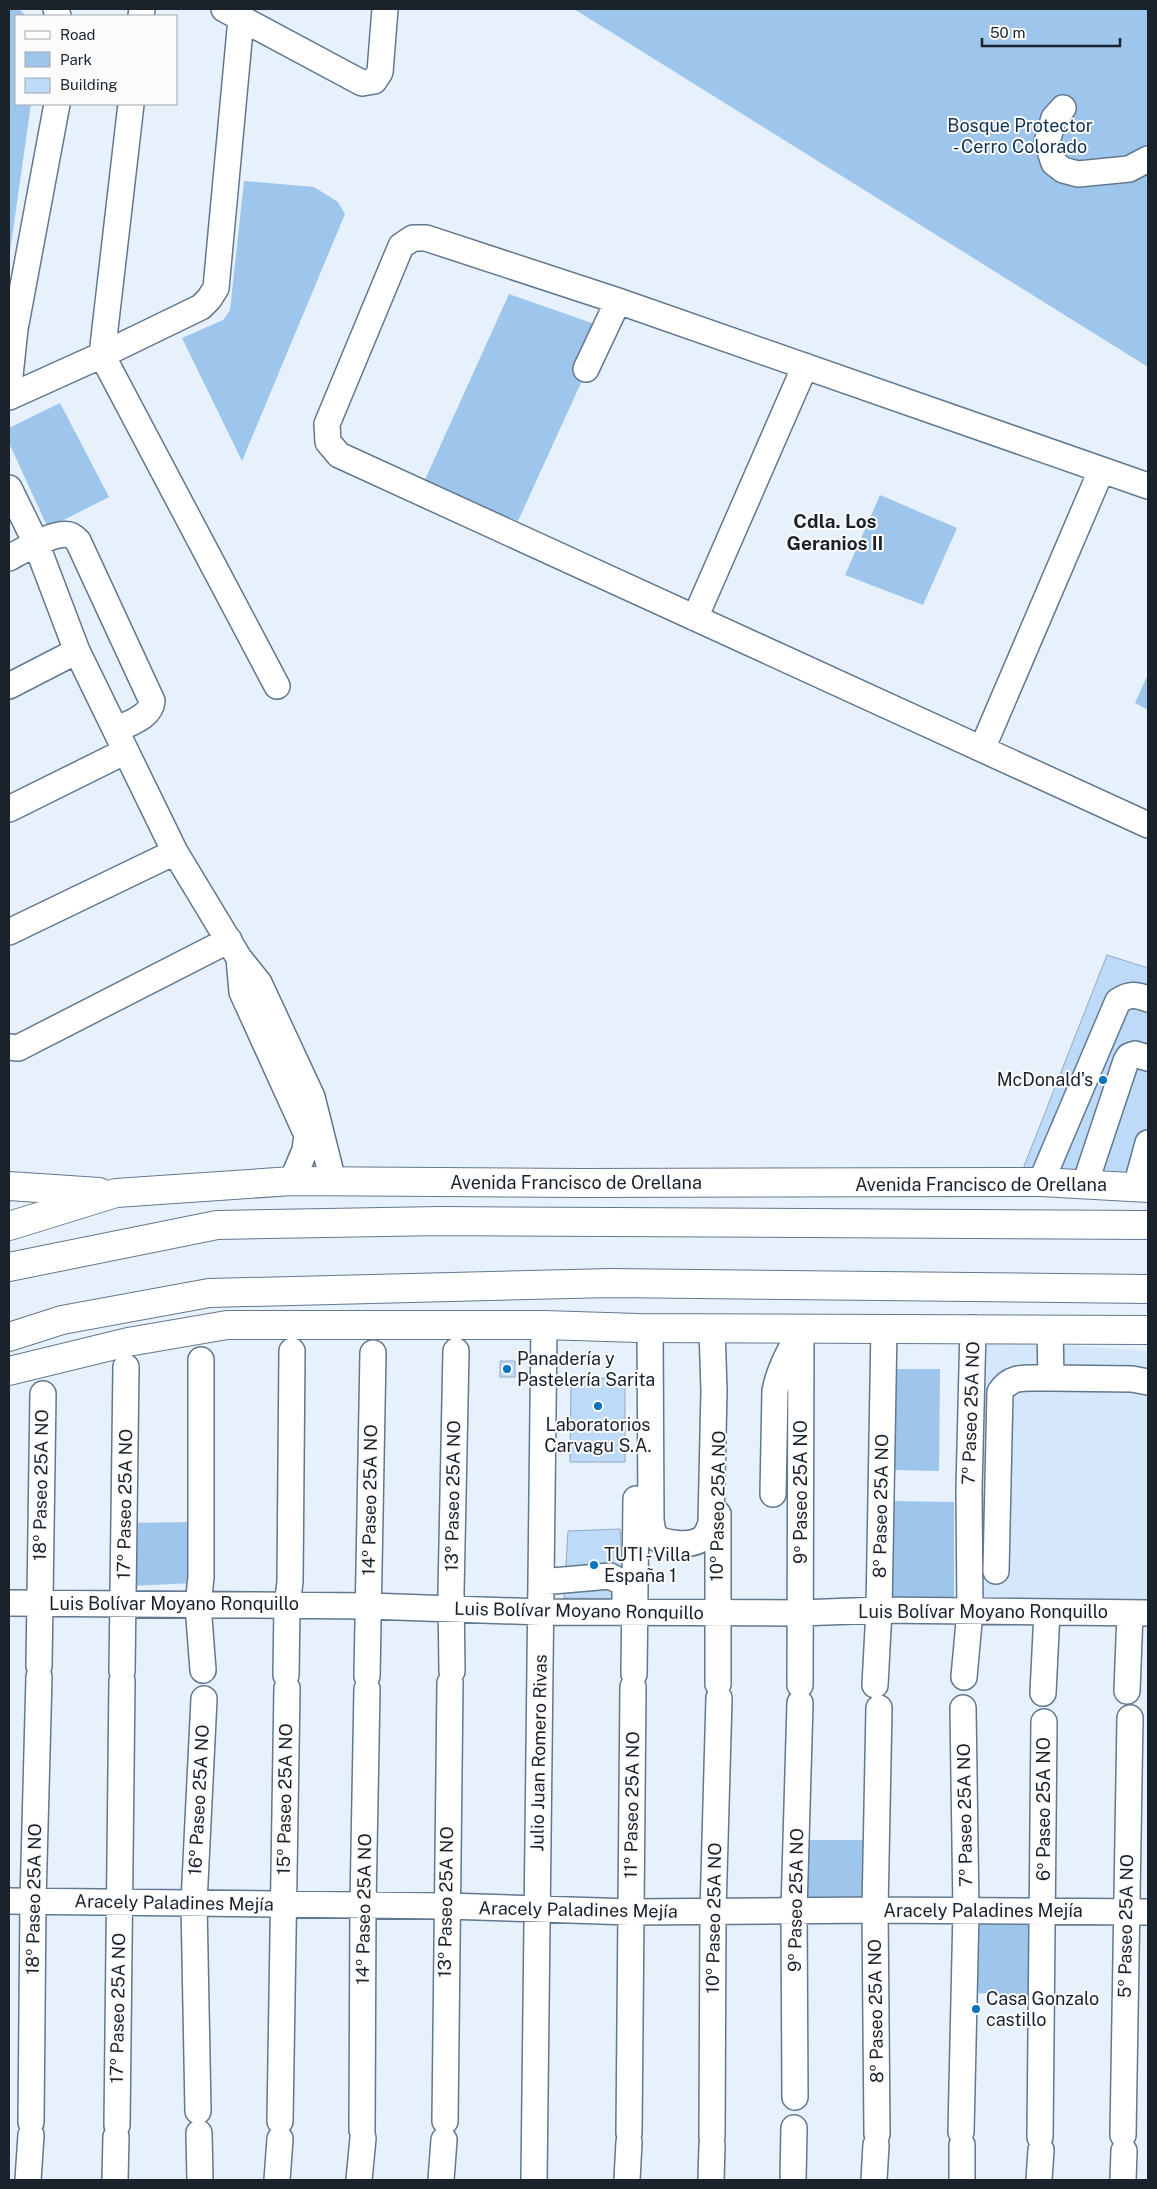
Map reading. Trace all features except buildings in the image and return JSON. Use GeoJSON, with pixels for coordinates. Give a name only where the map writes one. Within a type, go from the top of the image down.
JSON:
{"type":"FeatureCollection","features":[{"type":"Feature","properties":{"kind":"main road","name":"Avenida Francisco de Orellana"},"geometry":{"type":"LineString","coordinates":[[9,1226],[116,1193],[292,1181],[680,1184],[1041,1182],[1085,1184],[1145,1169]]}},
{"type":"Feature","properties":{"kind":"main road"},"geometry":{"type":"LineString","coordinates":[[9,1186],[116,1193]]}},
{"type":"Feature","properties":{"kind":"main road"},"geometry":{"type":"LineString","coordinates":[[9,1267],[216,1225],[442,1221],[1148,1225]]}},
{"type":"Feature","properties":{"kind":"main road"},"geometry":{"type":"LineString","coordinates":[[9,1337],[62,1320],[210,1293],[611,1283],[1148,1289]]}},
{"type":"Feature","properties":{"kind":"main road"},"geometry":{"type":"LineString","coordinates":[[9,1371],[128,1342],[227,1325],[544,1325],[644,1328],[1148,1330]]}},
{"type":"Feature","properties":{"kind":"street"},"geometry":{"type":"LineString","coordinates":[[9,397],[102,356],[201,307],[216,288],[233,14],[362,82],[374,81],[380,72],[385,9]]}},
{"type":"Feature","properties":{"kind":"street"},"geometry":{"type":"LineString","coordinates":[[9,385],[15,329],[57,105]]}},
{"type":"Feature","properties":{"kind":"street"},"geometry":{"type":"LineString","coordinates":[[131,105],[102,356],[277,686]]}},
{"type":"Feature","properties":{"kind":"street"},"geometry":{"type":"LineString","coordinates":[[1063,108],[1054,118],[1047,142],[1054,163],[1064,170],[1078,174],[1129,169],[1148,158]]}},
{"type":"Feature","properties":{"kind":"street"},"geometry":{"type":"LineString","coordinates":[[1148,486],[618,301],[426,238],[413,238],[401,246],[327,424],[328,442],[339,455],[1148,825]]}},
{"type":"Feature","properties":{"kind":"street"},"geometry":{"type":"LineString","coordinates":[[586,369],[618,301]]}},
{"type":"Feature","properties":{"kind":"street"},"geometry":{"type":"LineString","coordinates":[[695,618],[805,366]]}},
{"type":"Feature","properties":{"kind":"street"},"geometry":{"type":"LineString","coordinates":[[982,749],[1101,471]]}},
{"type":"Feature","properties":{"kind":"street"},"geometry":{"type":"LineString","coordinates":[[9,488],[36,543],[77,651],[176,852],[234,949],[259,983],[312,1097],[314,1132],[333,1182]]}},
{"type":"Feature","properties":{"kind":"street"},"geometry":{"type":"LineString","coordinates":[[9,558],[36,543],[62,534],[72,536],[78,541],[152,701],[152,706],[148,713],[121,741],[9,809]]}},
{"type":"Feature","properties":{"kind":"street"},"geometry":{"type":"LineString","coordinates":[[9,686],[77,651]]}},
{"type":"Feature","properties":{"kind":"street"},"geometry":{"type":"LineString","coordinates":[[9,932],[176,852]]}},
{"type":"Feature","properties":{"kind":"street"},"geometry":{"type":"LineString","coordinates":[[9,1047],[18,1048],[234,949]]}},
{"type":"Feature","properties":{"kind":"street"},"geometry":{"type":"LineString","coordinates":[[1041,1182],[1118,1001],[1128,995],[1137,995],[1148,999]]}},
{"type":"Feature","properties":{"kind":"street"},"geometry":{"type":"LineString","coordinates":[[1085,1184],[1129,1056],[1135,1054],[1148,1058]]}},
{"type":"Feature","properties":{"kind":"street"},"geometry":{"type":"LineString","coordinates":[[292,1181],[314,1132]]}},
{"type":"Feature","properties":{"kind":"street","name":"Julio Juan Romero Rivas"},"geometry":{"type":"LineString","coordinates":[[534,2180],[544,1325]]}},
{"type":"Feature","properties":{"kind":"street"},"geometry":{"type":"LineString","coordinates":[[644,1328],[650,1521],[653,1532],[658,1539],[677,1544],[698,1541],[705,1537],[711,1523],[716,1328]]}},
{"type":"Feature","properties":{"kind":"street","name":"11º Paseo 25A NO"},"geometry":{"type":"LineString","coordinates":[[627,2180],[633,1680],[630,1612],[644,1328]]}},
{"type":"Feature","properties":{"kind":"street","name":"10º Paseo 25A NO"},"geometry":{"type":"LineString","coordinates":[[711,2180],[713,1912],[718,1691],[716,1328]]}},
{"type":"Feature","properties":{"kind":"street","name":"8º Paseo 25A NO"},"geometry":{"type":"LineString","coordinates":[[874,2180],[876,2140],[875,1910],[877,1696],[884,1328]]}},
{"type":"Feature","properties":{"kind":"street","name":"7º Paseo 25A NO"},"geometry":{"type":"LineString","coordinates":[[964,1677],[970,1611],[969,1489],[973,1328]]}},
{"type":"Feature","properties":{"kind":"street"},"geometry":{"type":"LineString","coordinates":[[773,1494],[775,1391],[777,1378],[785,1358],[801,1329]]}},
{"type":"Feature","properties":{"kind":"street","name":"9º Paseo 25A NO"},"geometry":{"type":"LineString","coordinates":[[795,2097],[794,1910],[800,1694],[801,1329]]}},
{"type":"Feature","properties":{"kind":"street"},"geometry":{"type":"LineString","coordinates":[[1050,1329],[1051,1378]]}},
{"type":"Feature","properties":{"kind":"street","name":"15º Paseo 25A NO"},"geometry":{"type":"LineString","coordinates":[[277,2180],[280,2130],[282,1904],[290,1582],[292,1351]]}},
{"type":"Feature","properties":{"kind":"street","name":"13º Paseo 25A NO"},"geometry":{"type":"LineString","coordinates":[[441,2180],[444,2131],[456,1351]]}},
{"type":"Feature","properties":{"kind":"street","name":"14º Paseo 25A NO"},"geometry":{"type":"LineString","coordinates":[[359,2180],[363,2134],[363,1905],[373,1353]]}},
{"type":"Feature","properties":{"kind":"street"},"geometry":{"type":"LineString","coordinates":[[202,1360],[201,1577],[198,1605],[203,1670]]}},
{"type":"Feature","properties":{"kind":"street","name":"17º Paseo 25A NO"},"geometry":{"type":"LineString","coordinates":[[115,2180],[126,1367]]}},
{"type":"Feature","properties":{"kind":"street"},"geometry":{"type":"LineString","coordinates":[[996,1571],[1000,1392],[1005,1384],[1012,1379],[1051,1378],[1132,1379],[1148,1382]]}},
{"type":"Feature","properties":{"kind":"street","name":"18º Paseo 25A NO"},"geometry":{"type":"LineString","coordinates":[[28,2180],[31,2129],[21,1901],[39,1671],[43,1394]]}},
{"type":"Feature","properties":{"kind":"street"},"geometry":{"type":"LineString","coordinates":[[541,1582],[610,1576],[618,1578],[625,1589],[630,1612]]}},
{"type":"Feature","properties":{"kind":"street","name":"Luis Bolívar Moyano Ronquillo"},"geometry":{"type":"LineString","coordinates":[[9,1603],[368,1606],[541,1612],[800,1614],[880,1610],[1139,1613]]}},
{"type":"Feature","properties":{"kind":"street"},"geometry":{"type":"LineString","coordinates":[[1043,1692],[1047,1612]]}},
{"type":"Feature","properties":{"kind":"street"},"geometry":{"type":"LineString","coordinates":[[1127,1691],[1139,1613]]}},
{"type":"Feature","properties":{"kind":"street","name":"16º Paseo 25A NO"},"geometry":{"type":"LineString","coordinates":[[200,2180],[194,1903],[204,1699]]}},
{"type":"Feature","properties":{"kind":"street","name":"7º Paseo 25A NO"},"geometry":{"type":"LineString","coordinates":[[962,2180],[966,1911],[963,1708]]}},
{"type":"Feature","properties":{"kind":"street","name":"5º Paseo 25A NO"},"geometry":{"type":"LineString","coordinates":[[1123,2180],[1137,1912],[1130,1718]]}},
{"type":"Feature","properties":{"kind":"street","name":"6º Paseo 25A NO"},"geometry":{"type":"LineString","coordinates":[[1039,2180],[1044,1722]]}},
{"type":"Feature","properties":{"kind":"street","name":"Aracely Paladines Mejía"},"geometry":{"type":"LineString","coordinates":[[21,1901],[446,1906],[631,1912],[794,1910],[1137,1912]]}},
{"type":"Feature","properties":{"kind":"street"},"geometry":{"type":"LineString","coordinates":[[793,2180],[794,2128]]}},
{"type":"Feature","properties":{"kind":"shaded area"},"geometry":{"type":"Polygon","coordinates":[[[981,1339],[1148,1351],[1148,1602],[978,1602],[981,1339]]]}},
{"type":"Feature","properties":{"kind":"green space"},"geometry":{"type":"Polygon","coordinates":[[[9,9],[19,9],[25,15],[15,15],[15,105],[31,105],[9,259],[9,9]]]}},
{"type":"Feature","properties":{"kind":"green space","name":"Bosque Protector - Cerro Colorado"},"geometry":{"type":"Polygon","coordinates":[[[574,9],[1148,9],[1148,367],[574,9]]]}},
{"type":"Feature","properties":{"kind":"green space"},"geometry":{"type":"Polygon","coordinates":[[[244,181],[314,187],[338,202],[345,214],[242,461],[182,338],[223,320],[230,310],[244,181]]]}},
{"type":"Feature","properties":{"kind":"green space"},"geometry":{"type":"Polygon","coordinates":[[[509,294],[606,328],[518,521],[423,484],[509,294]]]}},
{"type":"Feature","properties":{"kind":"green space"},"geometry":{"type":"Polygon","coordinates":[[[60,403],[109,497],[48,528],[9,443],[9,428],[60,403]]]}},
{"type":"Feature","properties":{"kind":"green space"},"geometry":{"type":"Polygon","coordinates":[[[880,495],[957,528],[923,605],[845,575],[880,495]]]}},
{"type":"Feature","properties":{"kind":"green space"},"geometry":{"type":"Polygon","coordinates":[[[1148,674],[1148,710],[1135,703],[1148,674]]]}},
{"type":"Feature","properties":{"kind":"green space"},"geometry":{"type":"Polygon","coordinates":[[[896,1369],[940,1369],[939,1471],[894,1470],[896,1369]]]}},
{"type":"Feature","properties":{"kind":"green space"},"geometry":{"type":"Polygon","coordinates":[[[894,1501],[954,1502],[954,1603],[889,1604],[894,1501]]]}},
{"type":"Feature","properties":{"kind":"green space"},"geometry":{"type":"Polygon","coordinates":[[[194,1522],[195,1583],[130,1586],[130,1523],[194,1522]]]}},
{"type":"Feature","properties":{"kind":"green space"},"geometry":{"type":"Polygon","coordinates":[[[804,1840],[868,1840],[865,1906],[803,1906],[804,1840]]]}},
{"type":"Feature","properties":{"kind":"green space"},"geometry":{"type":"Polygon","coordinates":[[[975,1923],[1034,1925],[1031,1995],[974,1993],[975,1923]]]}},
{"type":"Feature","properties":{"kind":"place","name":"McDonald's"},"geometry":{"type":"Point","coordinates":[1103,1080]}},
{"type":"Feature","properties":{"kind":"place","name":"Panadería y Pastelería Sarita"},"geometry":{"type":"Point","coordinates":[507,1369]}},
{"type":"Feature","properties":{"kind":"place","name":"Laboratorios Carvagu S.A."},"geometry":{"type":"Point","coordinates":[598,1406]}},
{"type":"Feature","properties":{"kind":"place","name":"TUTI - Villa España 1"},"geometry":{"type":"Point","coordinates":[594,1565]}},
{"type":"Feature","properties":{"kind":"place","name":"Casa Gonzalo castillo"},"geometry":{"type":"Point","coordinates":[976,2009]}},
{"type":"Feature","properties":{"kind":"district","name":"Cdla. Los Geranios II"},"geometry":{"type":"Point","coordinates":[835,532]}}]}
